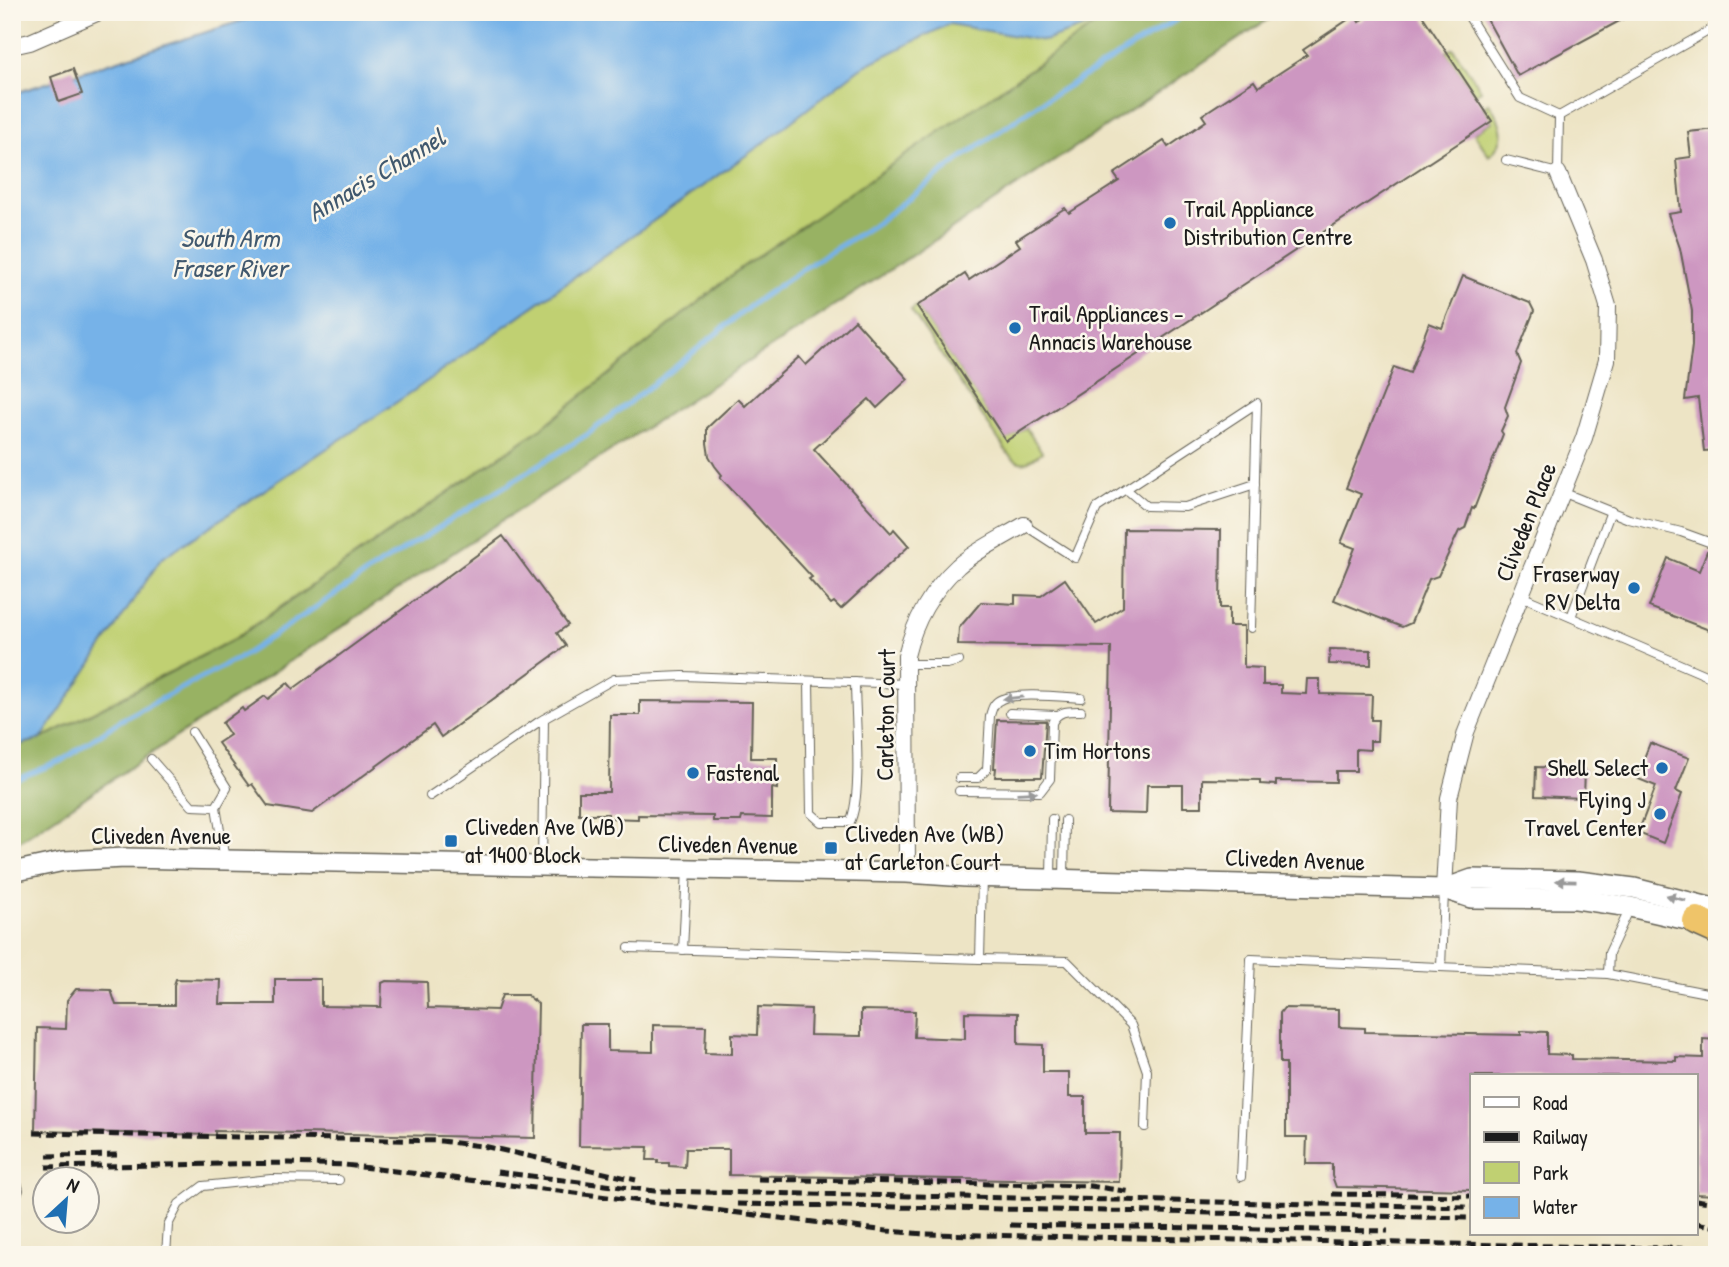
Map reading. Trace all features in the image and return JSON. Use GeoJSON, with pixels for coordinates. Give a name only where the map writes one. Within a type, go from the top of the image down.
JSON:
{"type":"FeatureCollection","features":[{"type":"Feature","properties":{"kind":"street"},"geometry":{"type":"LineString","coordinates":[[12,46],[99,12]]}},
{"type":"Feature","properties":{"kind":"street","name":"Cliveden Place"},"geometry":{"type":"LineString","coordinates":[[1444,888],[1449,798],[1466,732],[1584,438],[1607,360],[1608,306],[1594,260],[1558,173]]}},
{"type":"Feature","properties":{"kind":"street","name":"Carleton Court"},"geometry":{"type":"LineString","coordinates":[[907,873],[906,664],[912,631],[925,607],[959,566],[1024,525]]}},
{"type":"Feature","properties":{"kind":"street","name":"Cliveden Avenue"},"geometry":{"type":"LineString","coordinates":[[12,872],[65,861],[125,858],[907,873],[1444,888],[1472,879],[1578,881],[1712,922]]}},
{"type":"Feature","properties":{"kind":"lane"},"geometry":{"type":"LineString","coordinates":[[1466,12],[1520,98],[1559,116]]}},
{"type":"Feature","properties":{"kind":"lane"},"geometry":{"type":"LineString","coordinates":[[1559,116],[1717,26]]}},
{"type":"Feature","properties":{"kind":"lane"},"geometry":{"type":"LineString","coordinates":[[1506,160],[1558,173],[1559,116]]}},
{"type":"Feature","properties":{"kind":"lane"},"geometry":{"type":"LineString","coordinates":[[1024,525],[1075,558],[1097,508],[1257,403],[1251,628]]}},
{"type":"Feature","properties":{"kind":"lane"},"geometry":{"type":"LineString","coordinates":[[1126,489],[1146,506],[1185,507],[1255,484]]}},
{"type":"Feature","properties":{"kind":"lane"},"geometry":{"type":"LineString","coordinates":[[1563,492],[1611,512],[1717,545]]}},
{"type":"Feature","properties":{"kind":"lane"},"geometry":{"type":"LineString","coordinates":[[1571,617],[1611,512]]}},
{"type":"Feature","properties":{"kind":"lane"},"geometry":{"type":"LineString","coordinates":[[1521,596],[1717,680]]}},
{"type":"Feature","properties":{"kind":"lane"},"geometry":{"type":"LineString","coordinates":[[906,664],[947,664],[959,661]]}},
{"type":"Feature","properties":{"kind":"lane"},"geometry":{"type":"LineString","coordinates":[[430,796],[544,719],[614,679],[683,676],[906,684]]}},
{"type":"Feature","properties":{"kind":"lane"},"geometry":{"type":"LineString","coordinates":[[809,681],[811,813],[821,822],[850,822],[854,813],[857,789],[855,682]]}},
{"type":"Feature","properties":{"kind":"lane"},"geometry":{"type":"LineString","coordinates":[[958,778],[978,778],[987,769],[990,716],[997,702],[1011,696],[1082,698]]}},
{"type":"Feature","properties":{"kind":"lane"},"geometry":{"type":"LineString","coordinates":[[1010,713],[1057,715],[1066,711],[1081,712]]}},
{"type":"Feature","properties":{"kind":"lane"},"geometry":{"type":"LineString","coordinates":[[958,791],[1040,792],[1050,779],[1052,723],[1057,715]]}},
{"type":"Feature","properties":{"kind":"lane"},"geometry":{"type":"LineString","coordinates":[[542,866],[544,719]]}},
{"type":"Feature","properties":{"kind":"lane"},"geometry":{"type":"LineString","coordinates":[[192,732],[227,788],[216,807],[225,860]]}},
{"type":"Feature","properties":{"kind":"lane"},"geometry":{"type":"LineString","coordinates":[[151,759],[192,806],[216,807]]}},
{"type":"Feature","properties":{"kind":"lane"},"geometry":{"type":"LineString","coordinates":[[1052,820],[1057,879]]}},
{"type":"Feature","properties":{"kind":"lane"},"geometry":{"type":"LineString","coordinates":[[1057,879],[1065,820]]}},
{"type":"Feature","properties":{"kind":"lane"},"geometry":{"type":"LineString","coordinates":[[683,950],[687,869]]}},
{"type":"Feature","properties":{"kind":"lane"},"geometry":{"type":"LineString","coordinates":[[980,959],[982,877]]}},
{"type":"Feature","properties":{"kind":"lane"},"geometry":{"type":"LineString","coordinates":[[1441,967],[1444,888]]}},
{"type":"Feature","properties":{"kind":"lane"},"geometry":{"type":"LineString","coordinates":[[1608,974],[1609,953],[1632,897]]}},
{"type":"Feature","properties":{"kind":"lane"},"geometry":{"type":"LineString","coordinates":[[629,948],[1067,961],[1131,1025],[1147,1071],[1145,1127]]}},
{"type":"Feature","properties":{"kind":"lane"},"geometry":{"type":"LineString","coordinates":[[1241,1177],[1251,959],[1608,974],[1717,995]]}},
{"type":"Feature","properties":{"kind":"lane"},"geometry":{"type":"LineString","coordinates":[[12,1163],[19,1189],[12,1204]]}},
{"type":"Feature","properties":{"kind":"lane"},"geometry":{"type":"LineString","coordinates":[[166,1255],[168,1225],[179,1204],[203,1185],[271,1179],[340,1180]]}},
{"type":"Feature","properties":{"kind":"green space"},"geometry":{"type":"Polygon","coordinates":[[[877,12],[1114,12],[741,268],[543,427],[234,639],[41,739],[12,747],[12,598],[877,12]]]}},
{"type":"Feature","properties":{"kind":"green space"},"geometry":{"type":"Polygon","coordinates":[[[1114,12],[1279,12],[875,280],[483,533],[12,846],[12,747],[41,739],[235,639],[543,427],[741,268],[1114,12]]]}},
{"type":"Feature","properties":{"kind":"green space"},"geometry":{"type":"Polygon","coordinates":[[[1453,48],[1481,90],[1475,95],[1446,52],[1453,48]]]}},
{"type":"Feature","properties":{"kind":"green space"},"geometry":{"type":"Polygon","coordinates":[[[1489,103],[1500,124],[1501,137],[1489,156],[1474,133],[1492,122],[1483,107],[1489,103]]]}},
{"type":"Feature","properties":{"kind":"green space"},"geometry":{"type":"Polygon","coordinates":[[[917,306],[1006,440],[1026,428],[1042,452],[1026,462],[1018,461],[1009,455],[911,310],[917,306]]]}},
{"type":"Feature","properties":{"kind":"water","name":"South Arm Fraser River"},"geometry":{"type":"Polygon","coordinates":[[[269,12],[1114,12],[1105,20],[1044,41],[949,24],[860,68],[765,142],[412,392],[161,559],[41,739],[12,747],[12,94],[269,12]]]}},
{"type":"Feature","properties":{"kind":"building"},"geometry":{"type":"Polygon","coordinates":[[[1374,12],[1420,12],[1492,121],[1006,441],[917,306],[965,274],[969,280],[1020,246],[1016,240],[1065,208],[1069,213],[1119,181],[1114,174],[1164,141],[1168,147],[1206,121],[1202,115],[1254,81],[1258,87],[1307,55],[1303,50],[1355,15],[1359,22],[1374,12]]]}},
{"type":"Feature","properties":{"kind":"building"},"geometry":{"type":"Polygon","coordinates":[[[1483,12],[1636,12],[1518,76],[1483,12]]]}},
{"type":"Feature","properties":{"kind":"building"},"geometry":{"type":"Polygon","coordinates":[[[73,69],[82,94],[59,102],[51,77],[73,69]]]}},
{"type":"Feature","properties":{"kind":"building"},"geometry":{"type":"Polygon","coordinates":[[[1717,129],[1717,450],[1704,451],[1698,398],[1685,400],[1692,346],[1692,311],[1680,248],[1668,214],[1681,212],[1676,159],[1691,157],[1688,132],[1717,129]]]}},
{"type":"Feature","properties":{"kind":"building"},"geometry":{"type":"Polygon","coordinates":[[[1463,276],[1530,303],[1534,311],[1517,354],[1521,363],[1505,407],[1508,416],[1501,431],[1503,434],[1474,509],[1472,508],[1465,528],[1459,531],[1438,576],[1429,579],[1411,623],[1402,627],[1334,600],[1355,548],[1341,543],[1361,494],[1346,488],[1394,367],[1410,373],[1429,323],[1442,328],[1463,276]]]}},
{"type":"Feature","properties":{"kind":"building"},"geometry":{"type":"Polygon","coordinates":[[[855,320],[908,379],[877,408],[869,399],[814,449],[891,533],[894,529],[909,546],[841,609],[834,602],[831,604],[809,579],[812,577],[720,477],[722,475],[709,456],[707,428],[738,399],[745,406],[799,357],[806,365],[855,320]]]}},
{"type":"Feature","properties":{"kind":"building"},"geometry":{"type":"Polygon","coordinates":[[[1124,529],[1221,530],[1220,608],[1229,608],[1229,626],[1244,626],[1244,667],[1263,668],[1263,685],[1281,685],[1281,693],[1306,694],[1307,679],[1320,679],[1320,694],[1372,695],[1371,720],[1378,720],[1377,741],[1370,741],[1370,750],[1356,749],[1356,771],[1336,771],[1336,782],[1276,781],[1276,785],[1260,784],[1260,780],[1202,779],[1202,807],[1183,807],[1183,785],[1147,785],[1146,814],[1108,813],[1111,647],[958,645],[959,628],[981,602],[1015,604],[1015,595],[1041,596],[1065,579],[1096,624],[1123,607],[1124,529]]]}},
{"type":"Feature","properties":{"kind":"building"},"geometry":{"type":"Polygon","coordinates":[[[503,536],[568,625],[557,633],[566,646],[441,737],[433,725],[312,813],[268,806],[252,784],[249,786],[218,743],[230,735],[222,723],[265,696],[268,699],[288,683],[293,689],[503,536]]]}},
{"type":"Feature","properties":{"kind":"building"},"geometry":{"type":"Polygon","coordinates":[[[1707,551],[1717,555],[1717,633],[1649,607],[1668,558],[1699,571],[1707,551]]]}},
{"type":"Feature","properties":{"kind":"building"},"geometry":{"type":"Polygon","coordinates":[[[1330,649],[1371,650],[1371,665],[1329,664],[1330,649]]]}},
{"type":"Feature","properties":{"kind":"building","name":"Fastenal"},"geometry":{"type":"Polygon","coordinates":[[[640,701],[752,702],[751,758],[777,758],[777,789],[772,788],[772,818],[742,817],[741,821],[713,821],[713,816],[638,815],[638,819],[608,818],[608,814],[579,814],[579,792],[609,792],[610,715],[640,715],[640,701]]]}},
{"type":"Feature","properties":{"kind":"building"},"geometry":{"type":"Polygon","coordinates":[[[997,720],[1046,721],[1042,777],[995,777],[997,720]]]}},
{"type":"Feature","properties":{"kind":"building"},"geometry":{"type":"Polygon","coordinates":[[[1650,743],[1689,758],[1676,791],[1682,794],[1663,843],[1638,833],[1656,786],[1636,778],[1650,743]]]}},
{"type":"Feature","properties":{"kind":"building","name":"Flying J Travel Center"},"geometry":{"type":"Polygon","coordinates":[[[1536,767],[1585,769],[1584,798],[1535,796],[1536,767]]]}},
{"type":"Feature","properties":{"kind":"building"},"geometry":{"type":"Polygon","coordinates":[[[176,979],[221,980],[220,1004],[275,1004],[275,979],[321,979],[321,1006],[381,1007],[382,983],[386,981],[427,982],[428,1008],[497,1010],[502,995],[527,995],[538,1004],[535,1138],[215,1131],[215,1135],[35,1131],[37,1028],[66,1029],[67,1000],[76,989],[111,990],[116,1005],[174,1005],[176,979]]]}},
{"type":"Feature","properties":{"kind":"building"},"geometry":{"type":"Polygon","coordinates":[[[758,1007],[811,1009],[810,1035],[861,1036],[861,1010],[915,1011],[914,1037],[965,1039],[965,1012],[1018,1013],[1018,1044],[1043,1045],[1043,1072],[1069,1072],[1069,1097],[1085,1097],[1085,1133],[1120,1133],[1119,1182],[729,1175],[729,1149],[686,1149],[685,1167],[647,1160],[648,1147],[579,1146],[581,1024],[608,1024],[608,1051],[653,1052],[653,1025],[706,1026],[705,1053],[732,1054],[732,1034],[757,1035],[758,1007]]]}},
{"type":"Feature","properties":{"kind":"building"},"geometry":{"type":"Polygon","coordinates":[[[1284,1008],[1339,1009],[1339,1027],[1365,1028],[1365,1032],[1521,1035],[1521,1031],[1547,1032],[1547,1054],[1572,1055],[1572,1059],[1676,1061],[1676,1057],[1703,1058],[1703,1039],[1717,1040],[1717,1195],[1698,1194],[1698,1074],[1470,1074],[1470,1190],[1336,1187],[1332,1164],[1306,1164],[1307,1137],[1286,1137],[1286,1063],[1280,1063],[1280,1013],[1284,1008]]]}},
{"type":"Feature","properties":{"kind":"waterway"},"geometry":{"type":"LineString","coordinates":[[12,781],[61,761],[121,720],[241,657],[382,563],[588,434],[755,302],[874,225],[964,156],[1037,105],[1189,12]]}},
{"type":"Feature","properties":{"kind":"railway"},"geometry":{"type":"LineString","coordinates":[[34,1133],[441,1141],[488,1147],[636,1180]]}},
{"type":"Feature","properties":{"kind":"railway"},"geometry":{"type":"LineString","coordinates":[[47,1156],[120,1155]]}},
{"type":"Feature","properties":{"kind":"railway"},"geometry":{"type":"LineString","coordinates":[[102,1166],[289,1163],[345,1165],[926,1234],[1717,1249]]}},
{"type":"Feature","properties":{"kind":"railway"},"geometry":{"type":"LineString","coordinates":[[497,1172],[655,1191],[1470,1207]]}},
{"type":"Feature","properties":{"kind":"railway"},"geometry":{"type":"LineString","coordinates":[[758,1179],[1090,1186],[1132,1192]]}},
{"type":"Feature","properties":{"kind":"railway"},"geometry":{"type":"LineString","coordinates":[[1332,1194],[1470,1196]]}},
{"type":"Feature","properties":{"kind":"railway"},"geometry":{"type":"LineString","coordinates":[[1698,1200],[1717,1203]]}},
{"type":"Feature","properties":{"kind":"railway"},"geometry":{"type":"LineString","coordinates":[[737,1204],[1470,1218]]}},
{"type":"Feature","properties":{"kind":"railway"},"geometry":{"type":"LineString","coordinates":[[1698,1223],[1717,1227]]}},
{"type":"Feature","properties":{"kind":"railway"},"geometry":{"type":"LineString","coordinates":[[1010,1225],[1388,1231]]}},
{"type":"Feature","properties":{"kind":"railway"},"geometry":{"type":"LineString","coordinates":[[1359,1255],[1390,1249]]}},
{"type":"Feature","properties":{"kind":"place","name":"Trail Appliance Distribution Centre"},"geometry":{"type":"Point","coordinates":[1170,223]}},
{"type":"Feature","properties":{"kind":"place","name":"Trail Appliances - Annacis Warehouse"},"geometry":{"type":"Point","coordinates":[1015,328]}},
{"type":"Feature","properties":{"kind":"place","name":"Fraserway RV Delta"},"geometry":{"type":"Point","coordinates":[1634,588]}},
{"type":"Feature","properties":{"kind":"place","name":"Tim Hortons"},"geometry":{"type":"Point","coordinates":[1030,751]}},
{"type":"Feature","properties":{"kind":"place","name":"Shell Select"},"geometry":{"type":"Point","coordinates":[1662,768]}},
{"type":"Feature","properties":{"kind":"place","name":"Fastenal"},"geometry":{"type":"Point","coordinates":[693,773]}},
{"type":"Feature","properties":{"kind":"place","name":"Flying J Travel Center"},"geometry":{"type":"Point","coordinates":[1660,814]}},
{"type":"Feature","properties":{"kind":"place","name":"Cliveden Ave (WB) at 1400 Block"},"geometry":{"type":"Point","coordinates":[451,841]}},
{"type":"Feature","properties":{"kind":"place","name":"Cliveden Ave (WB) at Carleton Court"},"geometry":{"type":"Point","coordinates":[831,848]}},
{"type":"Feature","properties":{"kind":"water label","name":"Annacis Channel"},"geometry":{"type":"Point","coordinates":[376,175]}}]}
